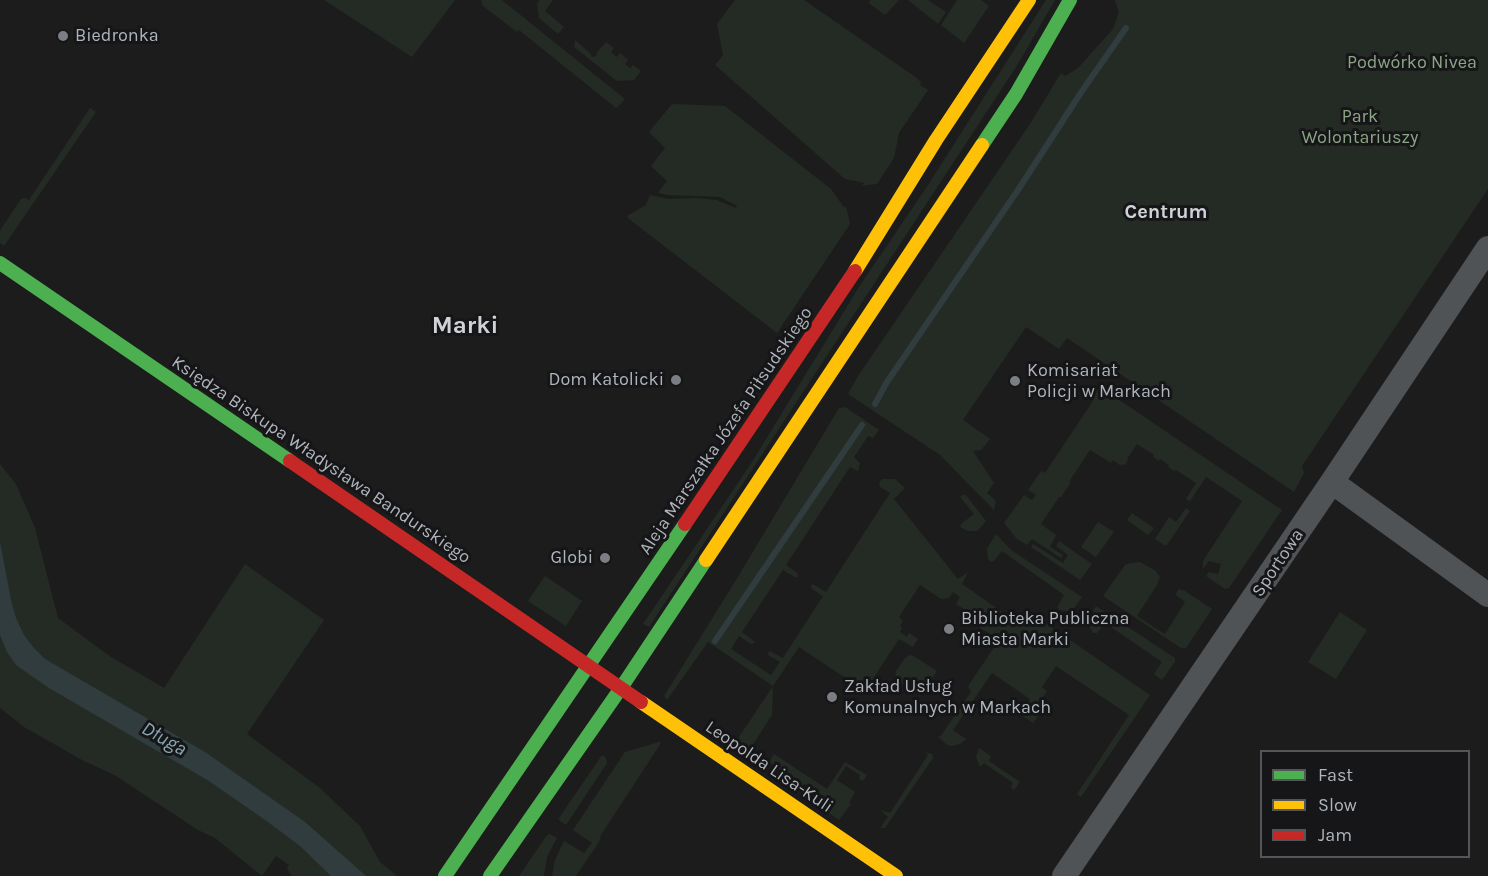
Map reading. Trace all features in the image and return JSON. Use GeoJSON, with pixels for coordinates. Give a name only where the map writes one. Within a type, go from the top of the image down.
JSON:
{"type":"FeatureCollection","features":[{"type":"Feature","properties":{"kind":"main road","name":"Aleja Marszałka Józefa Piłsudskiego"},"geometry":{"type":"LineString","coordinates":[[445,876],[851,278],[936,140],[1029,0]]}},
{"type":"Feature","properties":{"kind":"main road"},"geometry":{"type":"LineString","coordinates":[[490,876],[621,688],[1016,94],[1070,0]]}},
{"type":"Feature","properties":{"kind":"main road","name":"Księdza Biskupa Władysława Bandurskiego"},"geometry":{"type":"LineString","coordinates":[[0,263],[621,688]]}},
{"type":"Feature","properties":{"kind":"main road","name":"Leopolda Lisa-Kuli"},"geometry":{"type":"LineString","coordinates":[[621,688],[896,876]]}},
{"type":"Feature","properties":{"kind":"street","name":"Sportowa"},"geometry":{"type":"LineString","coordinates":[[1064,876],[1486,256]]}},
{"type":"Feature","properties":{"kind":"street"},"geometry":{"type":"LineString","coordinates":[[1332,482],[1488,595]]}},
{"type":"Feature","properties":{"kind":"green space"},"geometry":{"type":"Polygon","coordinates":[[[324,0],[455,0],[412,57],[324,0]]]}},
{"type":"Feature","properties":{"kind":"green space"},"geometry":{"type":"Polygon","coordinates":[[[481,0],[502,0],[625,99],[616,108],[519,30],[517,32],[483,6],[481,0]]]}},
{"type":"Feature","properties":{"kind":"green space"},"geometry":{"type":"Polygon","coordinates":[[[540,0],[553,0],[545,11],[564,27],[558,34],[539,18],[537,3],[540,0]]]}},
{"type":"Feature","properties":{"kind":"green space"},"geometry":{"type":"Polygon","coordinates":[[[735,0],[804,0],[914,76],[921,82],[920,85],[928,90],[899,133],[894,158],[877,184],[860,186],[865,183],[845,179],[715,65],[723,55],[717,24],[735,0]]]}},
{"type":"Feature","properties":{"kind":"green space"},"geometry":{"type":"Polygon","coordinates":[[[870,0],[899,0],[884,14],[869,3],[870,0]]]}},
{"type":"Feature","properties":{"kind":"green space"},"geometry":{"type":"Polygon","coordinates":[[[908,0],[928,0],[946,12],[938,24],[908,0]]]}},
{"type":"Feature","properties":{"kind":"green space"},"geometry":{"type":"Polygon","coordinates":[[[957,0],[981,0],[989,6],[964,43],[941,25],[957,0]]]}},
{"type":"Feature","properties":{"kind":"green space"},"geometry":{"type":"Polygon","coordinates":[[[1046,0],[1055,0],[1018,64],[649,627],[643,624],[752,462],[859,287],[926,188],[1046,0]]]}},
{"type":"Feature","properties":{"kind":"green space"},"geometry":{"type":"Polygon","coordinates":[[[1115,0],[1488,0],[1488,189],[1302,466],[1304,473],[1294,492],[1067,338],[1059,349],[1026,327],[963,420],[990,439],[981,450],[973,451],[994,483],[987,493],[996,501],[994,510],[940,455],[848,394],[1030,124],[1061,73],[1065,76],[1078,68],[1113,29],[1119,12],[1115,0]]]}},
{"type":"Feature","properties":{"kind":"green space"},"geometry":{"type":"Polygon","coordinates":[[[575,40],[592,57],[596,56],[606,42],[614,48],[611,52],[617,57],[620,53],[628,60],[625,64],[630,68],[633,65],[641,71],[634,80],[617,81],[574,47],[575,40]]]}},
{"type":"Feature","properties":{"kind":"green space"},"geometry":{"type":"Polygon","coordinates":[[[672,104],[725,106],[831,189],[843,206],[845,208],[846,206],[850,224],[777,333],[627,216],[646,205],[650,195],[669,199],[717,200],[736,208],[737,206],[720,197],[658,193],[667,181],[651,166],[665,148],[649,132],[672,104]]]}},
{"type":"Feature","properties":{"kind":"green space"},"geometry":{"type":"Polygon","coordinates":[[[90,108],[96,112],[4,246],[0,243],[1,229],[21,199],[29,200],[90,108]]]}},
{"type":"Feature","properties":{"kind":"green space"},"geometry":{"type":"Polygon","coordinates":[[[1098,389],[1106,391],[1282,510],[1229,588],[1225,589],[1206,576],[1209,572],[1218,574],[1221,564],[1209,561],[1203,569],[1203,561],[1242,501],[1206,477],[1190,501],[1186,499],[1196,483],[1176,470],[1174,471],[1168,467],[1169,465],[1160,459],[1159,461],[1137,444],[1125,465],[1121,466],[1113,460],[1111,463],[1090,450],[1069,482],[1070,484],[1041,524],[1056,535],[1050,547],[1063,555],[1061,558],[1032,539],[1027,545],[1016,538],[1004,523],[1024,495],[1032,500],[1036,495],[1028,490],[1041,471],[1045,473],[1093,401],[1092,391],[1098,389]]]}},
{"type":"Feature","properties":{"kind":"green space"},"geometry":{"type":"Polygon","coordinates":[[[845,407],[879,430],[873,438],[868,436],[854,457],[860,463],[858,471],[850,467],[786,565],[797,573],[796,578],[783,570],[742,632],[755,642],[751,644],[739,636],[731,649],[771,675],[780,662],[768,655],[769,651],[783,658],[823,596],[811,586],[813,584],[826,592],[890,493],[879,486],[880,481],[895,479],[905,488],[894,499],[958,579],[968,572],[962,584],[1018,623],[1028,611],[1150,695],[1081,797],[1077,794],[1129,715],[1056,666],[1042,687],[1047,691],[1033,713],[1038,716],[1033,723],[1020,714],[1030,699],[992,673],[953,730],[966,739],[960,744],[947,745],[937,736],[940,737],[971,692],[968,686],[999,640],[979,627],[979,619],[956,604],[960,597],[953,592],[949,598],[941,599],[920,585],[899,617],[903,621],[900,632],[907,637],[909,633],[918,639],[913,647],[899,639],[865,691],[799,647],[773,686],[708,642],[667,700],[664,696],[839,408],[845,407]]]}},
{"type":"Feature","properties":{"kind":"green space"},"geometry":{"type":"Polygon","coordinates":[[[0,464],[16,484],[35,528],[58,618],[108,655],[164,688],[245,564],[324,620],[247,734],[320,788],[360,826],[380,862],[397,876],[292,876],[287,869],[289,865],[276,856],[262,876],[215,838],[198,830],[116,776],[82,760],[24,727],[0,708],[0,464]]]}},
{"type":"Feature","properties":{"kind":"green space"},"geometry":{"type":"Polygon","coordinates":[[[965,494],[986,521],[977,531],[968,531],[960,527],[974,514],[960,497],[965,494]]]}},
{"type":"Feature","properties":{"kind":"green space"},"geometry":{"type":"Polygon","coordinates":[[[1186,508],[1190,511],[1167,545],[1155,539],[1169,517],[1176,522],[1186,508]]]}},
{"type":"Feature","properties":{"kind":"green space"},"geometry":{"type":"Polygon","coordinates":[[[1132,513],[1154,528],[1148,535],[1127,520],[1132,513]]]}},
{"type":"Feature","properties":{"kind":"green space"},"geometry":{"type":"Polygon","coordinates":[[[1098,522],[1114,532],[1096,557],[1081,547],[1098,522]]]}},
{"type":"Feature","properties":{"kind":"green space"},"geometry":{"type":"Polygon","coordinates":[[[996,534],[1011,550],[1082,597],[1075,607],[1067,611],[1060,610],[1057,607],[1064,595],[1002,551],[991,562],[988,559],[987,549],[996,534]]]}},
{"type":"Feature","properties":{"kind":"green space"},"geometry":{"type":"Polygon","coordinates":[[[1059,541],[1092,564],[1080,580],[1031,547],[1033,544],[1063,563],[1068,555],[1056,546],[1059,541]]]}},
{"type":"Feature","properties":{"kind":"green space"},"geometry":{"type":"Polygon","coordinates":[[[1140,562],[1156,571],[1160,577],[1137,616],[1152,626],[1165,634],[1185,602],[1176,595],[1179,589],[1212,609],[1186,648],[1181,648],[1103,596],[1125,565],[1140,562]]]}},
{"type":"Feature","properties":{"kind":"green space"},"geometry":{"type":"Polygon","coordinates":[[[545,576],[582,601],[566,626],[528,601],[545,576]]]}},
{"type":"Feature","properties":{"kind":"green space"},"geometry":{"type":"Polygon","coordinates":[[[1096,606],[1175,658],[1175,662],[1162,680],[1154,674],[1162,662],[1105,623],[1097,633],[1093,633],[1089,626],[1089,619],[1096,606]]]}},
{"type":"Feature","properties":{"kind":"green space"},"geometry":{"type":"Polygon","coordinates":[[[1340,612],[1367,630],[1336,679],[1308,662],[1340,612]]]}},
{"type":"Feature","properties":{"kind":"green space"},"geometry":{"type":"Polygon","coordinates":[[[912,655],[937,671],[920,696],[895,679],[896,671],[905,658],[912,655]]]}},
{"type":"Feature","properties":{"kind":"green space"},"geometry":{"type":"Polygon","coordinates":[[[773,686],[772,715],[750,749],[742,754],[728,742],[737,740],[773,686]]]}},
{"type":"Feature","properties":{"kind":"green space"},"geometry":{"type":"Polygon","coordinates":[[[661,743],[576,876],[552,876],[555,860],[564,841],[584,853],[592,843],[573,830],[625,752],[661,743]]]}},
{"type":"Feature","properties":{"kind":"green space"},"geometry":{"type":"Polygon","coordinates":[[[979,748],[991,756],[989,761],[1020,782],[1014,790],[1011,787],[1013,783],[984,763],[980,767],[976,757],[979,748]]]}},
{"type":"Feature","properties":{"kind":"green space"},"geometry":{"type":"Polygon","coordinates":[[[925,752],[932,754],[933,758],[885,828],[880,828],[888,817],[880,810],[890,813],[928,755],[925,752]]]}},
{"type":"Feature","properties":{"kind":"green space"},"geometry":{"type":"Polygon","coordinates":[[[774,754],[827,789],[845,762],[867,775],[863,781],[859,779],[860,775],[846,766],[837,780],[855,792],[849,803],[851,804],[839,820],[803,795],[809,786],[804,784],[799,792],[788,785],[792,778],[775,766],[769,772],[773,765],[769,762],[774,754]]]}},
{"type":"Feature","properties":{"kind":"green space"},"geometry":{"type":"Polygon","coordinates":[[[602,755],[606,758],[607,763],[566,825],[559,818],[602,755]]]}},
{"type":"Feature","properties":{"kind":"green space"},"geometry":{"type":"Polygon","coordinates":[[[550,834],[557,838],[547,857],[544,876],[519,876],[547,835],[550,834]]]}},
{"type":"Feature","properties":{"kind":"water","name":"Długa"},"geometry":{"type":"Polygon","coordinates":[[[0,542],[16,618],[24,635],[45,659],[205,752],[305,822],[366,876],[331,876],[300,846],[209,781],[49,688],[16,665],[7,652],[0,635],[0,542]]]}},
{"type":"Feature","properties":{"kind":"waterway"},"geometry":{"type":"LineString","coordinates":[[875,404],[887,382],[1126,28]]}},
{"type":"Feature","properties":{"kind":"waterway"},"geometry":{"type":"LineString","coordinates":[[715,641],[862,425]]}},
{"type":"Feature","properties":{"kind":"traffic: fast"},"geometry":{"type":"LineString","coordinates":[[982,145],[1016,94],[1070,0]]}},
{"type":"Feature","properties":{"kind":"traffic: fast"},"geometry":{"type":"LineString","coordinates":[[0,263],[290,461]]}},
{"type":"Feature","properties":{"kind":"traffic: fast"},"geometry":{"type":"LineString","coordinates":[[445,876],[685,524]]}},
{"type":"Feature","properties":{"kind":"traffic: fast"},"geometry":{"type":"LineString","coordinates":[[490,876],[621,688],[706,560]]}},
{"type":"Feature","properties":{"kind":"traffic: slow"},"geometry":{"type":"LineString","coordinates":[[855,271],[936,140],[1029,0]]}},
{"type":"Feature","properties":{"kind":"traffic: slow"},"geometry":{"type":"LineString","coordinates":[[706,560],[982,145]]}},
{"type":"Feature","properties":{"kind":"traffic: slow"},"geometry":{"type":"LineString","coordinates":[[641,702],[896,876]]}},
{"type":"Feature","properties":{"kind":"traffic: jam"},"geometry":{"type":"LineString","coordinates":[[685,524],[855,271]]}},
{"type":"Feature","properties":{"kind":"traffic: jam"},"geometry":{"type":"LineString","coordinates":[[290,461],[641,702]]}},
{"type":"Feature","properties":{"kind":"place","name":"Biedronka"},"geometry":{"type":"Point","coordinates":[63,36]}},
{"type":"Feature","properties":{"kind":"place","name":"Dom Katolicki"},"geometry":{"type":"Point","coordinates":[676,380]}},
{"type":"Feature","properties":{"kind":"place","name":"Komisariat Policji w Markach"},"geometry":{"type":"Point","coordinates":[1015,381]}},
{"type":"Feature","properties":{"kind":"place","name":"Globi"},"geometry":{"type":"Point","coordinates":[605,558]}},
{"type":"Feature","properties":{"kind":"place","name":"Biblioteka Publiczna Miasta Marki"},"geometry":{"type":"Point","coordinates":[949,629]}},
{"type":"Feature","properties":{"kind":"place","name":"Zakład Usług Komunalnych w Markach"},"geometry":{"type":"Point","coordinates":[832,697]}},
{"type":"Feature","properties":{"kind":"district","name":"Centrum"},"geometry":{"type":"Point","coordinates":[1166,212]}},
{"type":"Feature","properties":{"kind":"district","name":"Marki"},"geometry":{"type":"Point","coordinates":[465,326]}},
{"type":"Feature","properties":{"kind":"park label","name":"Podwórko Nivea"},"geometry":{"type":"Point","coordinates":[1412,63]}},
{"type":"Feature","properties":{"kind":"park label","name":"Park Wolontariuszy"},"geometry":{"type":"Point","coordinates":[1360,127]}}]}
